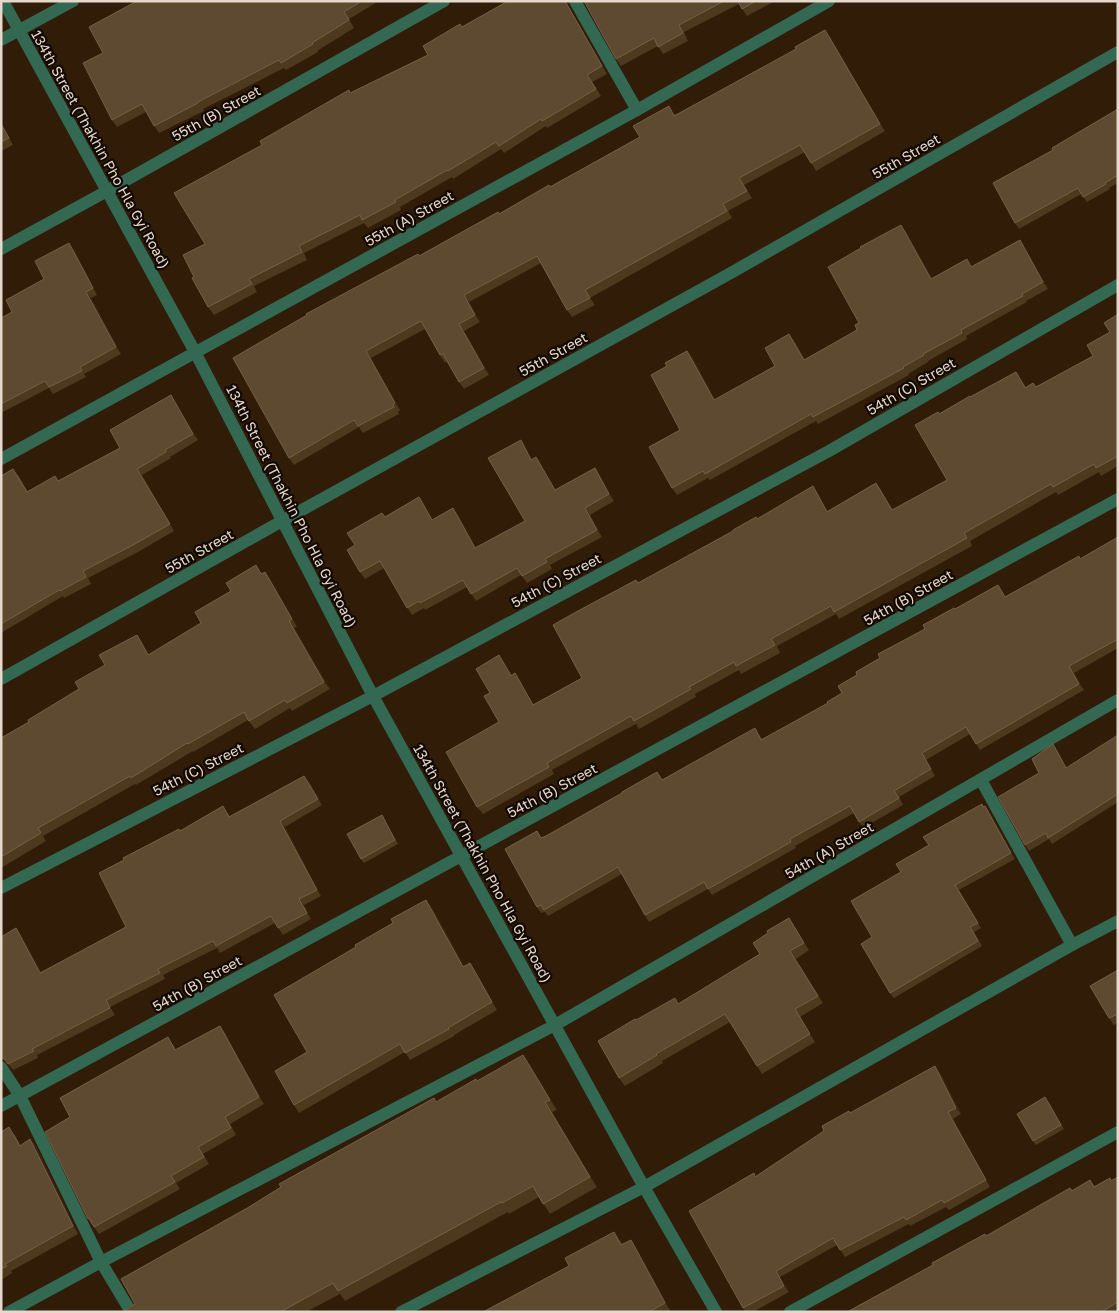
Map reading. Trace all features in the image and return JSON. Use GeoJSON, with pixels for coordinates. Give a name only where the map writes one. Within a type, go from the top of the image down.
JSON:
{"type":"FeatureCollection","features":[{"type":"Feature","properties":{"kind":"street","name":"134th Street (Thakhin Pho Hla Gyi Road)"},"geometry":{"type":"LineString","coordinates":[[2,1],[195,352],[373,696],[644,1187],[716,1312]]}},
{"type":"Feature","properties":{"kind":"street"},"geometry":{"type":"LineString","coordinates":[[1,40],[73,1]]}},
{"type":"Feature","properties":{"kind":"street","name":"55th (B) Street"},"geometry":{"type":"LineString","coordinates":[[1,249],[444,1]]}},
{"type":"Feature","properties":{"kind":"street"},"geometry":{"type":"LineString","coordinates":[[575,1],[637,110]]}},
{"type":"Feature","properties":{"kind":"street","name":"55th (A) Street"},"geometry":{"type":"LineString","coordinates":[[1,459],[637,110],[829,1]]}},
{"type":"Feature","properties":{"kind":"street","name":"55th Street"},"geometry":{"type":"LineString","coordinates":[[1,679],[729,274],[1118,52]]}},
{"type":"Feature","properties":{"kind":"street","name":"54th (C) Street"},"geometry":{"type":"LineString","coordinates":[[1,888],[373,696],[829,451],[1118,285]]}},
{"type":"Feature","properties":{"kind":"street","name":"54th (B) Street"},"geometry":{"type":"LineString","coordinates":[[1,1106],[1118,499]]}},
{"type":"Feature","properties":{"kind":"street","name":"54th (A) Street"},"geometry":{"type":"LineString","coordinates":[[9,1312],[555,1025],[1118,700]]}},
{"type":"Feature","properties":{"kind":"street"},"geometry":{"type":"LineString","coordinates":[[980,780],[1072,945]]}},
{"type":"Feature","properties":{"kind":"street"},"geometry":{"type":"LineString","coordinates":[[402,1312],[644,1187],[1118,920]]}},
{"type":"Feature","properties":{"kind":"street"},"geometry":{"type":"LineString","coordinates":[[1,1066],[20,1096],[101,1262],[131,1312]]}},
{"type":"Feature","properties":{"kind":"street"},"geometry":{"type":"LineString","coordinates":[[790,1312],[1118,1132]]}},
{"type":"Feature","properties":{"kind":"building"},"geometry":{"type":"Polygon","coordinates":[[[137,1],[362,1],[344,12],[349,20],[313,44],[281,63],[279,60],[154,126],[142,104],[112,120],[83,63],[103,53],[89,27],[137,1]]]}},
{"type":"Feature","properties":{"kind":"building"},"geometry":{"type":"Polygon","coordinates":[[[508,1],[565,1],[602,66],[587,75],[596,89],[542,121],[541,119],[499,146],[496,142],[395,200],[396,202],[362,220],[360,215],[299,246],[302,252],[249,279],[252,284],[208,307],[192,278],[194,277],[183,255],[205,244],[174,193],[262,145],[260,141],[349,90],[350,93],[428,55],[423,46],[460,24],[462,27],[508,1]]]}},
{"type":"Feature","properties":{"kind":"building"},"geometry":{"type":"Polygon","coordinates":[[[584,1],[724,1],[679,25],[683,33],[658,47],[654,38],[616,59],[584,1]]]}},
{"type":"Feature","properties":{"kind":"building"},"geometry":{"type":"Polygon","coordinates":[[[738,1],[756,1],[742,9],[738,1]]]}},
{"type":"Feature","properties":{"kind":"building"},"geometry":{"type":"Polygon","coordinates":[[[825,30],[880,124],[811,163],[800,145],[739,178],[747,191],[723,204],[727,211],[585,290],[590,298],[567,310],[537,256],[464,295],[475,315],[459,324],[484,368],[459,382],[443,354],[440,355],[421,321],[366,351],[395,403],[394,407],[358,426],[354,420],[289,458],[233,358],[306,314],[418,254],[419,256],[498,212],[499,214],[549,185],[550,187],[640,137],[633,126],[669,106],[674,116],[796,49],[795,47],[825,30]]]}},
{"type":"Feature","properties":{"kind":"building"},"geometry":{"type":"Polygon","coordinates":[[[1118,109],[1118,175],[1083,197],[1078,188],[1015,223],[993,183],[1053,150],[1052,148],[1118,109]]]}},
{"type":"Feature","properties":{"kind":"building"},"geometry":{"type":"Polygon","coordinates":[[[1,124],[9,138],[1,142],[1,124]]]}},
{"type":"Feature","properties":{"kind":"building"},"geometry":{"type":"Polygon","coordinates":[[[901,225],[931,279],[967,259],[971,267],[1020,240],[1043,282],[1022,294],[1023,296],[961,330],[962,333],[923,354],[904,368],[813,417],[811,414],[705,474],[703,471],[672,488],[649,447],[680,430],[651,375],[667,366],[665,363],[687,351],[714,400],[775,366],[765,348],[789,334],[804,360],[857,330],[855,325],[859,323],[828,267],[901,225]]]}},
{"type":"Feature","properties":{"kind":"building"},"geometry":{"type":"Polygon","coordinates":[[[69,243],[93,288],[86,292],[116,347],[80,367],[82,371],[49,387],[45,381],[1,404],[1,318],[12,312],[6,300],[44,279],[35,261],[69,243]]]}},
{"type":"Feature","properties":{"kind":"building"},"geometry":{"type":"Polygon","coordinates":[[[1118,314],[1118,456],[1096,468],[1094,464],[1053,487],[1051,484],[964,533],[967,538],[834,612],[831,606],[771,639],[775,645],[736,666],[734,662],[634,721],[631,716],[547,763],[549,767],[477,807],[446,752],[499,722],[484,696],[490,693],[476,669],[499,655],[511,676],[515,673],[533,705],[582,678],[553,625],[576,612],[636,580],[638,583],[756,517],[757,519],[813,486],[827,512],[876,483],[892,510],[947,480],[915,425],[1016,372],[1025,388],[1033,383],[1036,387],[1093,356],[1087,345],[1110,332],[1104,323],[1118,314]]]}},
{"type":"Feature","properties":{"kind":"building"},"geometry":{"type":"Polygon","coordinates":[[[171,395],[193,434],[137,469],[170,524],[83,571],[86,577],[59,590],[1,624],[1,476],[13,469],[27,492],[55,476],[58,481],[120,448],[110,430],[171,395]]]}},
{"type":"Feature","properties":{"kind":"building"},"geometry":{"type":"Polygon","coordinates":[[[521,440],[531,460],[536,457],[555,490],[595,468],[609,494],[585,508],[597,530],[545,559],[547,562],[522,576],[517,568],[471,594],[463,580],[407,608],[380,561],[360,572],[347,550],[355,545],[347,533],[382,513],[385,517],[419,497],[432,520],[453,508],[475,548],[525,521],[488,458],[521,440]]]}},
{"type":"Feature","properties":{"kind":"building"},"geometry":{"type":"Polygon","coordinates":[[[1118,537],[1118,639],[1069,666],[1079,684],[976,744],[966,727],[922,753],[931,769],[894,791],[899,798],[859,822],[850,806],[790,839],[791,842],[708,889],[704,882],[645,915],[618,867],[544,910],[541,905],[537,907],[505,849],[537,831],[541,838],[546,836],[657,772],[662,780],[755,728],[761,740],[828,703],[842,693],[838,686],[857,675],[856,672],[880,658],[878,654],[925,629],[923,625],[998,585],[1005,597],[1079,556],[1080,559],[1118,537]]]}},
{"type":"Feature","properties":{"kind":"building"},"geometry":{"type":"Polygon","coordinates":[[[256,565],[261,574],[265,572],[292,619],[289,621],[324,682],[287,703],[285,700],[249,721],[244,712],[187,743],[131,778],[130,776],[38,828],[41,833],[1,857],[1,738],[79,689],[75,682],[105,665],[99,655],[137,635],[148,655],[201,623],[195,612],[231,591],[226,583],[256,565]]]}},
{"type":"Feature","properties":{"kind":"building"},"geometry":{"type":"Polygon","coordinates":[[[1118,735],[1118,794],[1048,838],[1046,833],[1025,845],[998,797],[1039,773],[1032,759],[1053,744],[1066,768],[1118,735]]]}},
{"type":"Feature","properties":{"kind":"building"},"geometry":{"type":"Polygon","coordinates":[[[304,776],[318,799],[280,821],[317,890],[299,899],[307,913],[278,928],[271,916],[216,946],[213,941],[158,969],[160,973],[106,1000],[110,1008],[32,1049],[34,1051],[8,1064],[1,1055],[1,937],[16,928],[40,973],[126,927],[99,873],[124,860],[123,858],[179,829],[180,831],[223,806],[229,817],[304,776]]]}},
{"type":"Feature","properties":{"kind":"building"},"geometry":{"type":"Polygon","coordinates":[[[982,804],[983,807],[985,806],[1011,853],[955,885],[978,923],[970,927],[978,941],[890,993],[861,944],[872,937],[851,901],[901,872],[896,864],[929,845],[923,837],[982,804]]]}},
{"type":"Feature","properties":{"kind":"building"},"geometry":{"type":"Polygon","coordinates":[[[382,815],[395,840],[361,859],[347,834],[382,815]]]}},
{"type":"Feature","properties":{"kind":"building"},"geometry":{"type":"Polygon","coordinates":[[[426,900],[463,967],[470,963],[492,1002],[449,1029],[405,1053],[400,1044],[294,1105],[275,1071],[307,1052],[274,995],[356,947],[355,945],[393,923],[391,919],[426,900]]]}},
{"type":"Feature","properties":{"kind":"building"},"geometry":{"type":"Polygon","coordinates":[[[789,918],[804,943],[790,951],[818,996],[795,1009],[810,1034],[757,1066],[725,1014],[619,1078],[598,1041],[675,998],[678,1004],[760,954],[753,943],[768,933],[767,931],[789,918]]]}},
{"type":"Feature","properties":{"kind":"building"},"geometry":{"type":"Polygon","coordinates":[[[1118,970],[1118,1014],[1109,1018],[1090,986],[1118,970]]]}},
{"type":"Feature","properties":{"kind":"building"},"geometry":{"type":"Polygon","coordinates":[[[220,1026],[259,1097],[225,1117],[231,1128],[198,1147],[204,1157],[171,1176],[175,1182],[94,1227],[88,1219],[45,1132],[70,1117],[60,1098],[168,1037],[175,1050],[220,1026]]]}},
{"type":"Feature","properties":{"kind":"building"},"geometry":{"type":"Polygon","coordinates":[[[523,1055],[550,1100],[545,1102],[590,1177],[543,1204],[533,1186],[338,1291],[333,1283],[283,1312],[123,1312],[135,1304],[121,1279],[249,1207],[281,1187],[279,1184],[434,1098],[436,1102],[523,1055]]]}},
{"type":"Feature","properties":{"kind":"building"},"geometry":{"type":"Polygon","coordinates":[[[935,1066],[956,1108],[948,1112],[986,1180],[944,1203],[942,1200],[906,1220],[904,1217],[840,1250],[833,1238],[776,1271],[784,1286],[743,1308],[689,1211],[754,1173],[755,1177],[824,1131],[822,1126],[849,1111],[850,1113],[935,1066]]]}},
{"type":"Feature","properties":{"kind":"building"},"geometry":{"type":"Polygon","coordinates":[[[1045,1097],[1061,1125],[1033,1141],[1017,1114],[1045,1097]]]}},
{"type":"Feature","properties":{"kind":"building"},"geometry":{"type":"Polygon","coordinates":[[[9,1127],[20,1146],[30,1139],[73,1226],[5,1264],[7,1266],[1,1269],[1,1132],[9,1127]]]}},
{"type":"Feature","properties":{"kind":"building"},"geometry":{"type":"Polygon","coordinates":[[[1118,1177],[1118,1302],[1101,1312],[847,1312],[933,1265],[932,1263],[985,1234],[986,1236],[1070,1188],[1072,1191],[1090,1180],[1094,1187],[1110,1178],[1111,1181],[1118,1177]]]}},
{"type":"Feature","properties":{"kind":"building"},"geometry":{"type":"Polygon","coordinates":[[[614,1232],[621,1245],[631,1240],[665,1303],[649,1312],[483,1312],[569,1266],[565,1258],[614,1232]]]}}]}
